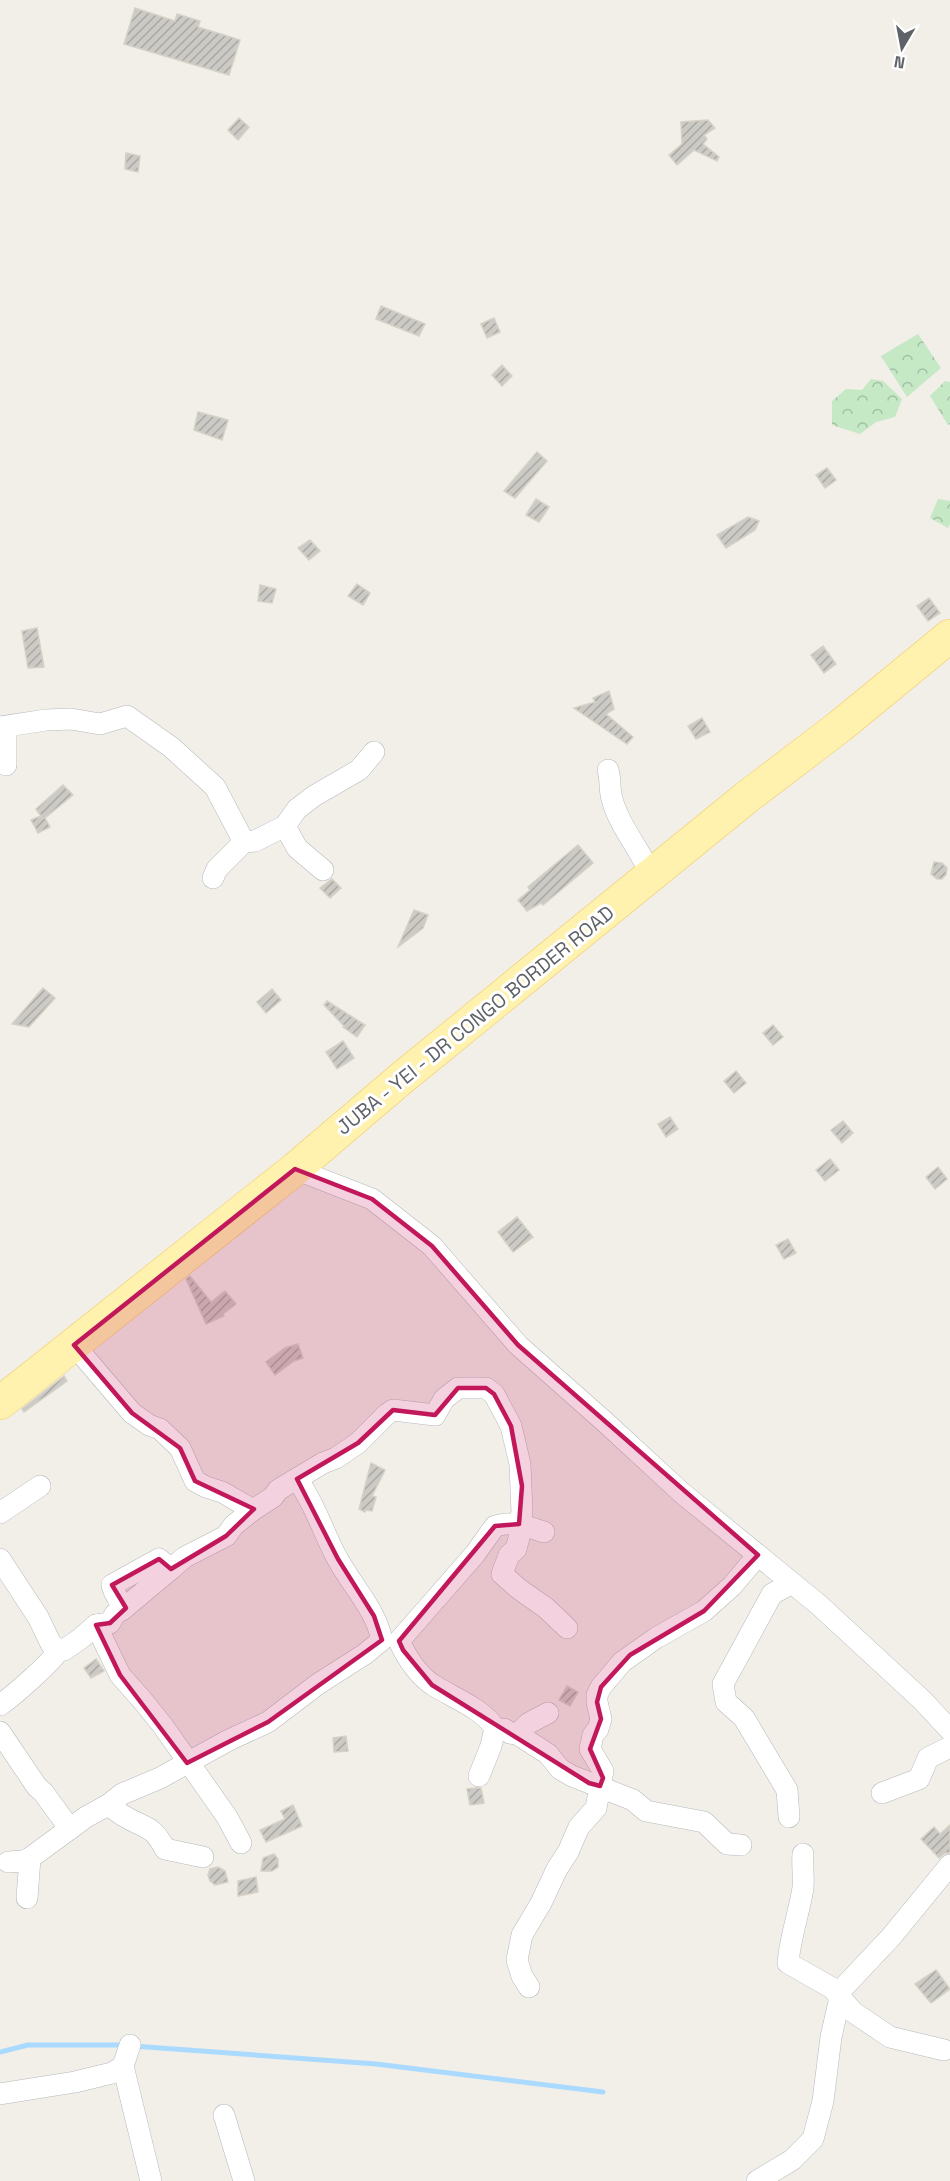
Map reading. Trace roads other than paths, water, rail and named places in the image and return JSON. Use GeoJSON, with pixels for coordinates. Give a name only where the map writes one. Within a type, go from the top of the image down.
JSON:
{"type":"FeatureCollection","features":[{"type":"Feature","properties":{"kind":"main road","name":"JUBA - YEI - DR CONGO BORDER ROAD"},"geometry":{"type":"LineString","coordinates":[[0,1403],[295,1169],[403,1077],[651,875],[950,636]]}},
{"type":"Feature","properties":{"kind":"street"},"geometry":{"type":"LineString","coordinates":[[6,765],[6,732],[0,727],[71,719],[100,724],[127,716],[171,747],[215,787],[244,842]]}},
{"type":"Feature","properties":{"kind":"street"},"geometry":{"type":"LineString","coordinates":[[213,878],[217,868],[244,842],[255,841],[285,826],[297,809],[314,796],[359,770],[374,752]]}},
{"type":"Feature","properties":{"kind":"street"},"geometry":{"type":"LineString","coordinates":[[608,770],[612,799],[618,816],[643,857],[651,875]]}},
{"type":"Feature","properties":{"kind":"street"},"geometry":{"type":"LineString","coordinates":[[285,826],[297,848],[323,870]]}},
{"type":"Feature","properties":{"kind":"street"},"geometry":{"type":"LineString","coordinates":[[295,1169],[372,1199],[432,1246],[518,1345],[682,1494],[819,1605],[922,1700],[950,1730]]}},
{"type":"Feature","properties":{"kind":"street"},"geometry":{"type":"LineString","coordinates":[[74,1345],[132,1413],[160,1430],[180,1448],[195,1481],[222,1492],[253,1510]]}},
{"type":"Feature","properties":{"kind":"street"},"geometry":{"type":"LineString","coordinates":[[0,1558],[38,1617],[51,1644],[59,1650],[64,1650],[80,1640],[96,1625],[110,1623],[115,1614],[122,1610],[122,1604],[113,1594],[112,1585],[159,1559],[171,1569],[185,1557],[225,1536],[234,1525],[273,1497],[278,1490],[358,1443],[393,1410],[401,1413],[415,1411],[435,1415],[444,1399],[458,1388],[486,1388],[494,1394],[511,1426],[516,1443],[522,1486],[520,1534],[516,1549],[509,1555],[502,1574],[546,1608],[567,1628]]}},
{"type":"Feature","properties":{"kind":"street"},"geometry":{"type":"LineString","coordinates":[[8,1862],[24,1861],[30,1858],[122,1794],[144,1786],[228,1740],[268,1722],[382,1640],[374,1616],[338,1560],[319,1516],[297,1479]]}},
{"type":"Feature","properties":{"kind":"street"},"geometry":{"type":"LineString","coordinates":[[0,1513],[40,1486]]}},
{"type":"Feature","properties":{"kind":"street"},"geometry":{"type":"LineString","coordinates":[[544,1532],[519,1524],[495,1526],[475,1554],[399,1641],[409,1660],[432,1685],[486,1718],[495,1728],[517,1734],[548,1754],[560,1769],[633,1800],[646,1811],[704,1822],[727,1844],[741,1845]]}},
{"type":"Feature","properties":{"kind":"street"},"geometry":{"type":"LineString","coordinates":[[529,1987],[522,1976],[517,1960],[522,1935],[541,1903],[556,1869],[568,1852],[579,1827],[596,1808],[603,1771],[590,1749],[592,1735],[598,1729],[601,1719],[597,1702],[601,1687],[630,1655],[704,1611],[732,1586],[758,1555]]}},
{"type":"Feature","properties":{"kind":"street"},"geometry":{"type":"LineString","coordinates":[[789,1817],[787,1790],[744,1718],[726,1702],[723,1684],[772,1594],[792,1583]]}},
{"type":"Feature","properties":{"kind":"street"},"geometry":{"type":"LineString","coordinates":[[96,1625],[120,1675],[148,1706],[242,1843]]}},
{"type":"Feature","properties":{"kind":"street"},"geometry":{"type":"LineString","coordinates":[[0,1705],[50,1662],[59,1650]]}},
{"type":"Feature","properties":{"kind":"street"},"geometry":{"type":"LineString","coordinates":[[517,1734],[529,1723],[548,1713]]}},
{"type":"Feature","properties":{"kind":"street"},"geometry":{"type":"LineString","coordinates":[[479,1776],[491,1746],[495,1728]]}},
{"type":"Feature","properties":{"kind":"street"},"geometry":{"type":"LineString","coordinates":[[0,1732],[36,1786],[70,1829]]}},
{"type":"Feature","properties":{"kind":"street"},"geometry":{"type":"LineString","coordinates":[[882,1793],[919,1779],[928,1758],[950,1747]]}},
{"type":"Feature","properties":{"kind":"street"},"geometry":{"type":"LineString","coordinates":[[108,1805],[147,1827],[159,1838],[165,1849],[204,1857]]}},
{"type":"Feature","properties":{"kind":"street"},"geometry":{"type":"LineString","coordinates":[[803,1854],[803,1885],[789,1947],[788,1964],[832,1988],[853,2012],[890,2037],[944,2050]]}},
{"type":"Feature","properties":{"kind":"street"},"geometry":{"type":"LineString","coordinates":[[27,1898],[30,1858]]}},
{"type":"Feature","properties":{"kind":"street"},"geometry":{"type":"LineString","coordinates":[[757,2181],[792,2160],[813,2139],[823,2101],[831,2037],[842,1989],[891,1937],[950,1865]]}},
{"type":"Feature","properties":{"kind":"street"},"geometry":{"type":"LineString","coordinates":[[130,2045],[123,2066],[151,2181]]}},
{"type":"Feature","properties":{"kind":"street"},"geometry":{"type":"LineString","coordinates":[[0,2094],[75,2082],[112,2073],[123,2066]]}},
{"type":"Feature","properties":{"kind":"street"},"geometry":{"type":"LineString","coordinates":[[224,2115],[244,2181]]}},
{"type":"Feature","properties":{"kind":"waterway"},"geometry":{"type":"LineString","coordinates":[[0,2052],[28,2045],[124,2045]]}},
{"type":"Feature","properties":{"kind":"waterway"},"geometry":{"type":"LineString","coordinates":[[133,2046],[376,2064],[603,2092]]}}]}
